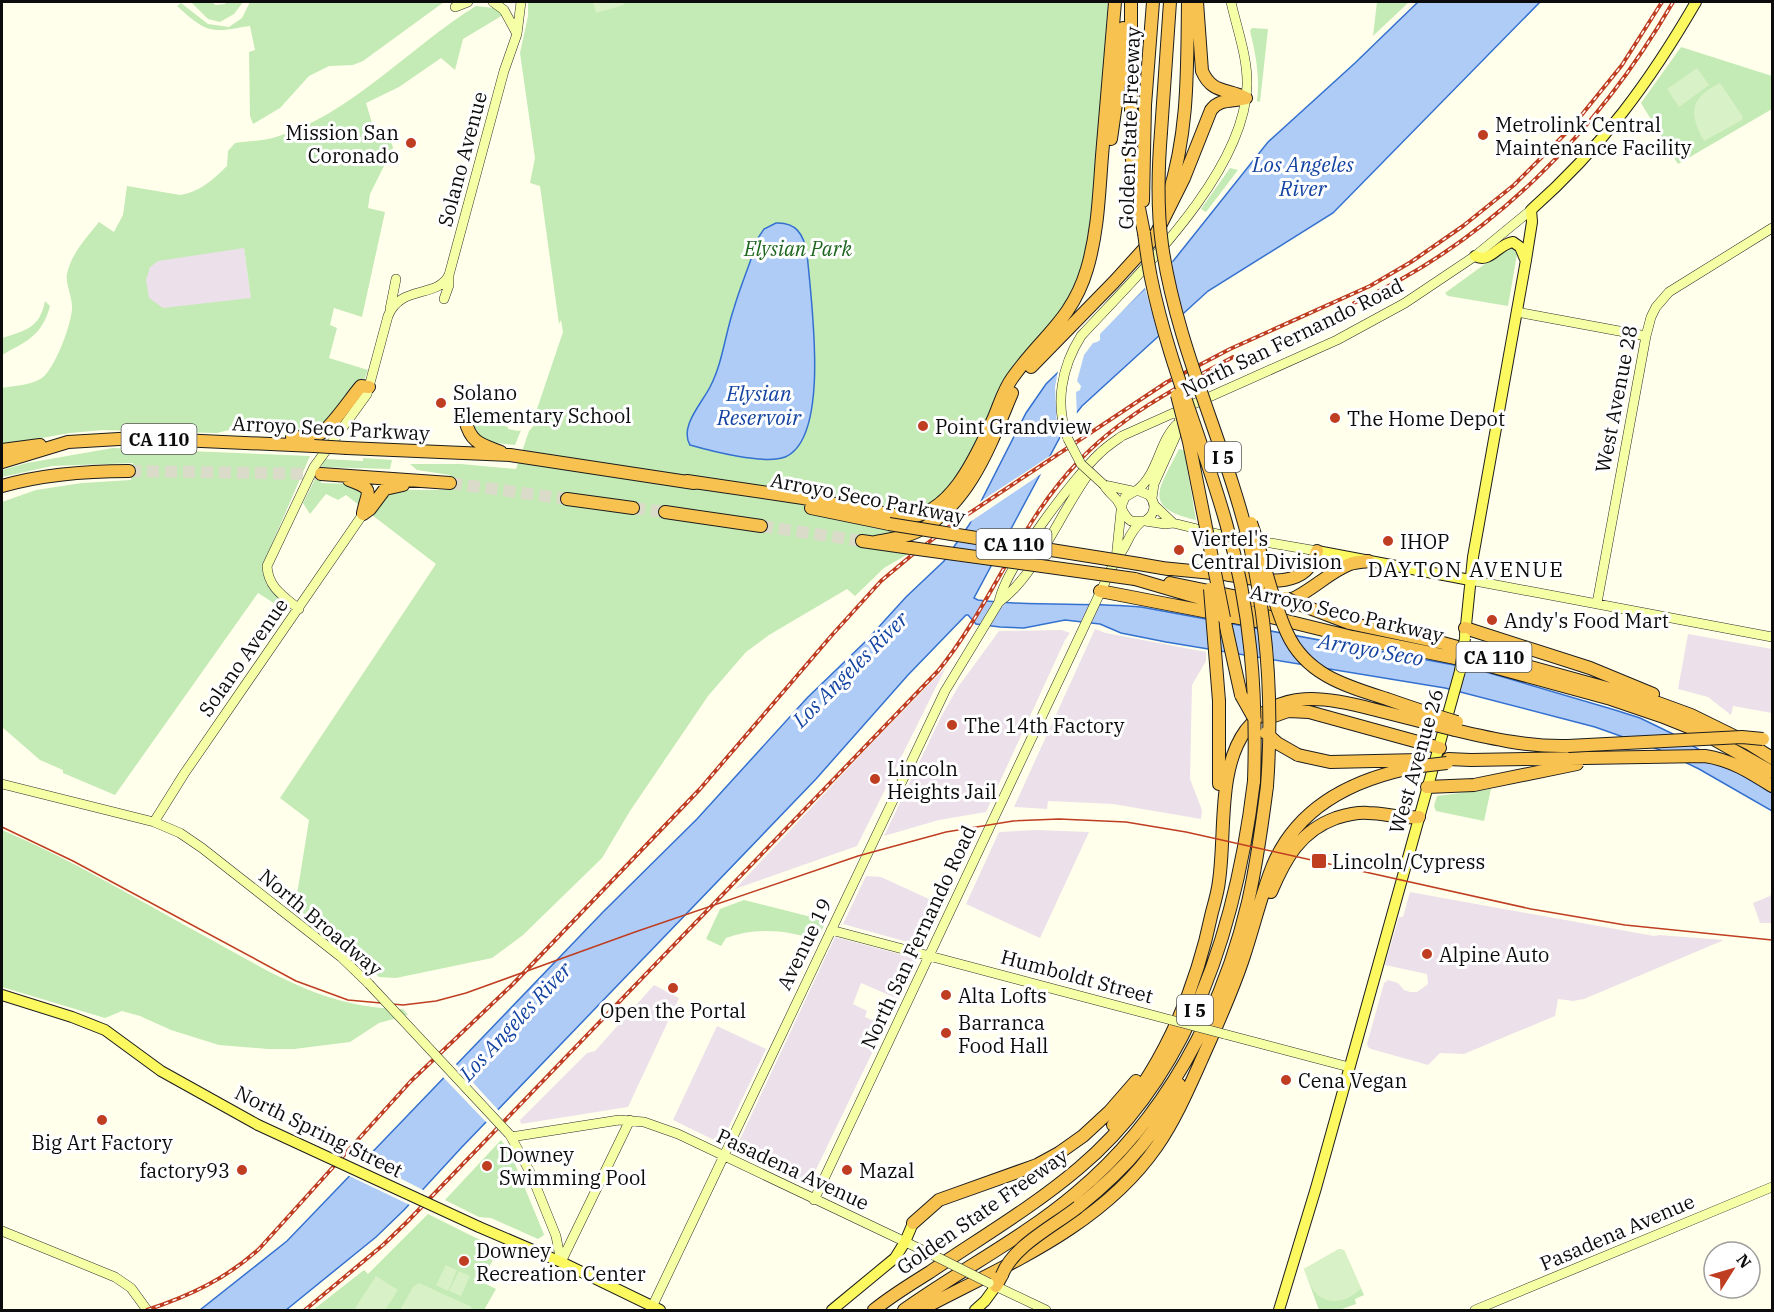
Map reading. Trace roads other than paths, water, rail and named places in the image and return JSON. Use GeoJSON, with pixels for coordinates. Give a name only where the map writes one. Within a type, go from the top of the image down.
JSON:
{"type":"FeatureCollection","features":[{"type":"Feature","properties":{"kind":"highway"},"geometry":{"type":"LineString","coordinates":[[687,481],[803,498],[904,517],[930,512],[950,493],[964,474],[992,422],[1012,377],[1070,309],[1087,270],[1095,234],[1115,2]]}},
{"type":"Feature","properties":{"kind":"highway"},"geometry":{"type":"LineString","coordinates":[[1099,195],[1106,169],[1118,92],[1125,2]]}},
{"type":"Feature","properties":{"kind":"highway"},"geometry":{"type":"LineString","coordinates":[[1131,2],[1130,122],[1138,180]]}},
{"type":"Feature","properties":{"kind":"highway","name":"Golden State Freeway"},"geometry":{"type":"LineString","coordinates":[[874,1311],[1033,1203],[1079,1168],[1105,1144],[1146,1096],[1176,1050],[1216,957],[1237,883],[1247,837],[1254,781],[1256,712],[1243,593],[1226,522],[1151,280],[1144,233],[1138,180],[1152,2]]}},
{"type":"Feature","properties":{"kind":"highway","name":"Golden State Freeway"},"geometry":{"type":"LineString","coordinates":[[904,1311],[1038,1222],[1101,1172],[1147,1121],[1192,1050],[1226,973],[1255,871],[1267,786],[1269,672],[1264,624],[1249,545],[1179,323],[1162,244],[1158,169],[1170,2]]}},
{"type":"Feature","properties":{"kind":"highway"},"geometry":{"type":"LineString","coordinates":[[1138,257],[1154,233],[1166,204],[1182,144],[1186,99],[1188,2]]}},
{"type":"Feature","properties":{"kind":"highway"},"geometry":{"type":"LineString","coordinates":[[1197,2],[1202,71],[1205,78],[1217,88],[1236,92],[1246,98]]}},
{"type":"Feature","properties":{"kind":"highway"},"geometry":{"type":"LineString","coordinates":[[875,542],[915,532],[936,519],[952,504],[973,476],[1024,375],[1154,238],[1201,139],[1211,110],[1218,102],[1246,98]]}},
{"type":"Feature","properties":{"kind":"highway"},"geometry":{"type":"LineString","coordinates":[[1151,280],[1155,318],[1183,415],[1235,674],[1241,695],[1250,713],[1263,731],[1277,743],[1298,755],[1330,762],[1421,763],[1705,756],[1737,765],[1773,786]]}},
{"type":"Feature","properties":{"kind":"highway"},"geometry":{"type":"LineString","coordinates":[[249,442],[316,436],[329,426],[361,386],[369,387]]}},
{"type":"Feature","properties":{"kind":"highway"},"geometry":{"type":"LineString","coordinates":[[465,420],[474,440],[510,455]]}},
{"type":"Feature","properties":{"kind":"highway","name":"Arroyo Seco Parkway"},"geometry":{"type":"LineString","coordinates":[[2,462],[68,442],[136,438],[510,455],[687,481],[889,524],[1139,564],[1251,586],[1349,623],[1443,643],[1650,700],[1691,715],[1773,758]]}},
{"type":"Feature","properties":{"kind":"highway"},"geometry":{"type":"LineString","coordinates":[[2,450],[68,442]]}},
{"type":"Feature","properties":{"kind":"highway"},"geometry":{"type":"LineString","coordinates":[[1222,454],[1238,488],[1286,630],[1298,652],[1314,668],[1336,682],[1456,726]]}},
{"type":"Feature","properties":{"kind":"highway","name":"CA 110"},"geometry":{"type":"LineString","coordinates":[[2,486],[49,475],[88,471],[129,471]]}},
{"type":"Feature","properties":{"kind":"highway"},"geometry":{"type":"LineString","coordinates":[[321,474],[450,483]]}},
{"type":"Feature","properties":{"kind":"highway"},"geometry":{"type":"LineString","coordinates":[[2,493],[49,475]]}},
{"type":"Feature","properties":{"kind":"highway"},"geometry":{"type":"LineString","coordinates":[[338,475],[362,484],[366,489],[368,500],[363,514]]}},
{"type":"Feature","properties":{"kind":"highway"},"geometry":{"type":"LineString","coordinates":[[363,514],[370,509],[385,489],[418,481]]}},
{"type":"Feature","properties":{"kind":"highway"},"geometry":{"type":"LineString","coordinates":[[567,499],[633,508]]}},
{"type":"Feature","properties":{"kind":"highway"},"geometry":{"type":"LineString","coordinates":[[1201,507],[1214,626],[1219,701],[1219,816],[1213,907]]}},
{"type":"Feature","properties":{"kind":"highway"},"geometry":{"type":"LineString","coordinates":[[665,512],[761,526]]}},
{"type":"Feature","properties":{"kind":"highway","name":"Arroyo Seco Parkway"},"geometry":{"type":"LineString","coordinates":[[862,541],[1136,579],[1234,608],[1352,637],[1475,662],[1611,699],[1661,716],[1701,732],[1773,772]]}},
{"type":"Feature","properties":{"kind":"highway"},"geometry":{"type":"LineString","coordinates":[[1161,568],[1279,581],[1300,574],[1308,568],[1315,561],[1317,551]]}},
{"type":"Feature","properties":{"kind":"highway"},"geometry":{"type":"LineString","coordinates":[[1136,579],[1191,586],[1270,604],[1280,604],[1298,596],[1349,564],[1368,561]]}},
{"type":"Feature","properties":{"kind":"highway"},"geometry":{"type":"LineString","coordinates":[[1098,596],[1352,637]]}},
{"type":"Feature","properties":{"kind":"highway"},"geometry":{"type":"LineString","coordinates":[[1465,633],[1590,668],[1653,694],[1691,715]]}},
{"type":"Feature","properties":{"kind":"highway"},"geometry":{"type":"LineString","coordinates":[[1227,786],[1226,778],[1234,749],[1247,729],[1266,712],[1293,701],[1311,698],[1344,701],[1538,747],[1742,737],[1768,740]]}},
{"type":"Feature","properties":{"kind":"highway"},"geometry":{"type":"LineString","coordinates":[[1079,1168],[1143,1083],[1198,968],[1221,863],[1227,786],[1233,764],[1246,737],[1266,720],[1288,711],[1309,712],[1440,748]]}},
{"type":"Feature","properties":{"kind":"highway"},"geometry":{"type":"LineString","coordinates":[[1427,787],[1474,785],[1569,765],[1621,757]]}},
{"type":"Feature","properties":{"kind":"highway"},"geometry":{"type":"LineString","coordinates":[[914,1311],[924,1308],[1059,1236],[1095,1212],[1119,1191],[1157,1146],[1172,1119],[1226,1006],[1272,867],[1289,837],[1301,822],[1323,802],[1345,789],[1378,775],[1421,763]]}},
{"type":"Feature","properties":{"kind":"highway"},"geometry":{"type":"LineString","coordinates":[[1245,954],[1286,858],[1299,841],[1312,830],[1328,821],[1354,813],[1419,817]]}},
{"type":"Feature","properties":{"kind":"highway"},"geometry":{"type":"LineString","coordinates":[[913,1223],[939,1200],[1037,1165],[1083,1136],[1109,1112],[1140,1077],[1172,1026]]}},
{"type":"Feature","properties":{"kind":"highway"},"geometry":{"type":"LineString","coordinates":[[996,1281],[1008,1262],[1023,1246],[1078,1207],[1119,1170],[1155,1126],[1173,1098],[1192,1050]]}},
{"type":"Feature","properties":{"kind":"main road"},"geometry":{"type":"LineString","coordinates":[[455,7],[468,2]]}},
{"type":"Feature","properties":{"kind":"main road"},"geometry":{"type":"LineString","coordinates":[[493,2],[504,10],[517,34]]}},
{"type":"Feature","properties":{"kind":"main road","name":"Solano Avenue"},"geometry":{"type":"LineString","coordinates":[[444,299],[517,34],[521,2]]}},
{"type":"Feature","properties":{"kind":"main road"},"geometry":{"type":"LineString","coordinates":[[1231,2],[1245,60],[1246,98],[1233,144],[1210,183],[1159,252],[1081,336],[1070,355],[1061,388],[1061,404],[1066,434],[1082,464],[1104,485],[1131,521],[1173,523],[1218,534],[1773,637]]}},
{"type":"Feature","properties":{"kind":"main road","name":"North San Fernando Road"},"geometry":{"type":"LineString","coordinates":[[1134,491],[1149,477],[1178,416],[1354,331],[1406,303],[1475,256],[1532,210],[1593,150],[1630,104],[1672,43],[1696,2]]}},
{"type":"Feature","properties":{"kind":"main road","name":"West Avenue 26"},"geometry":{"type":"LineString","coordinates":[[1278,1311],[1453,700],[1465,633],[1470,580],[1526,260],[1532,210]]}},
{"type":"Feature","properties":{"kind":"main road","name":"West Avenue 28"},"geometry":{"type":"LineString","coordinates":[[1597,603],[1651,317],[1669,292],[1773,228]]}},
{"type":"Feature","properties":{"kind":"main road"},"geometry":{"type":"LineString","coordinates":[[1475,256],[1481,259],[1486,258],[1506,244],[1513,242],[1520,247],[1526,260]]}},
{"type":"Feature","properties":{"kind":"main road"},"geometry":{"type":"LineString","coordinates":[[388,316],[394,305],[404,297],[439,285],[448,278]]}},
{"type":"Feature","properties":{"kind":"main road"},"geometry":{"type":"LineString","coordinates":[[298,609],[273,586],[268,577],[267,566],[310,473],[362,403],[369,387],[396,279]]}},
{"type":"Feature","properties":{"kind":"main road"},"geometry":{"type":"LineString","coordinates":[[1517,312],[1646,336]]}},
{"type":"Feature","properties":{"kind":"main road","name":"North San Fernando Road"},"geometry":{"type":"LineString","coordinates":[[1153,502],[1154,484],[1178,431],[1178,416]]}},
{"type":"Feature","properties":{"kind":"main road","name":"Avenue 19"},"geometry":{"type":"LineString","coordinates":[[656,1309],[723,1156],[945,691],[999,602],[1001,592],[1012,572],[1043,523],[1100,453],[1122,436],[1139,427],[1178,416]]}},
{"type":"Feature","properties":{"kind":"main road","name":"Avenue 19"},"geometry":{"type":"LineString","coordinates":[[999,602],[1011,594],[1024,576],[1091,470],[1126,440],[1178,416]]}},
{"type":"Feature","properties":{"kind":"main road"},"geometry":{"type":"LineString","coordinates":[[1104,485],[1146,492],[1173,523]]}},
{"type":"Feature","properties":{"kind":"main road"},"geometry":{"type":"LineString","coordinates":[[1121,509],[1125,497],[1134,491]]}},
{"type":"Feature","properties":{"kind":"main road"},"geometry":{"type":"LineString","coordinates":[[1142,522],[1152,515],[1153,502]]}},
{"type":"Feature","properties":{"kind":"main road","name":"North San Fernando Road"},"geometry":{"type":"LineString","coordinates":[[1116,559],[1121,509]]}},
{"type":"Feature","properties":{"kind":"main road","name":"Solano Avenue"},"geometry":{"type":"LineString","coordinates":[[154,822],[363,514]]}},
{"type":"Feature","properties":{"kind":"main road","name":"North San Fernando Road"},"geometry":{"type":"LineString","coordinates":[[814,1200],[1098,596],[1116,559],[1123,552],[1130,534],[1142,522]]}},
{"type":"Feature","properties":{"kind":"main road","name":"North Broadway"},"geometry":{"type":"LineString","coordinates":[[2,784],[154,822],[171,829],[194,842],[358,972],[510,1135],[536,1184],[556,1236],[561,1262]]}},
{"type":"Feature","properties":{"kind":"main road","name":"Humboldt Street"},"geometry":{"type":"LineString","coordinates":[[831,930],[930,955],[1172,1026],[1224,1034],[1349,1067]]}},
{"type":"Feature","properties":{"kind":"main road","name":"North Spring Street"},"geometry":{"type":"LineString","coordinates":[[2,995],[105,1030],[161,1071],[258,1125],[479,1227],[561,1262]]}},
{"type":"Feature","properties":{"kind":"main road","name":"Pasadena Avenue"},"geometry":{"type":"LineString","coordinates":[[510,1135],[619,1120],[630,1120],[664,1128],[935,1256],[996,1281],[1046,1311]]}},
{"type":"Feature","properties":{"kind":"main road"},"geometry":{"type":"LineString","coordinates":[[630,1120],[561,1262],[656,1309]]}},
{"type":"Feature","properties":{"kind":"main road","name":"Pasadena Avenue"},"geometry":{"type":"LineString","coordinates":[[1475,1311],[1773,1187]]}},
{"type":"Feature","properties":{"kind":"main road"},"geometry":{"type":"LineString","coordinates":[[832,1311],[895,1258],[913,1223]]}},
{"type":"Feature","properties":{"kind":"main road"},"geometry":{"type":"LineString","coordinates":[[2,1230],[115,1277],[131,1288],[147,1311]]}},
{"type":"Feature","properties":{"kind":"main road"},"geometry":{"type":"LineString","coordinates":[[975,1311],[986,1301],[996,1281]]}},
{"type":"Feature","properties":{"kind":"water","name":"Los Angeles River"},"geometry":{"type":"Polygon","coordinates":[[[1418,2],[1540,2],[1333,213],[1208,291],[1082,406],[1066,426],[974,598],[1019,603],[1141,607],[1476,669],[1640,718],[1673,734],[1772,793],[1772,811],[1699,769],[1660,750],[1595,727],[1445,688],[1166,642],[1121,633],[1100,624],[1065,620],[1024,628],[1000,627],[976,624],[966,615],[908,675],[816,779],[376,1237],[286,1310],[200,1310],[287,1241],[603,912],[697,819],[807,698],[944,561],[969,525],[1026,413],[1046,384],[1174,260],[1268,142],[1418,2]]]}},
{"type":"Feature","properties":{"kind":"water","name":"Elysian Reservoir"},"geometry":{"type":"Polygon","coordinates":[[[776,223],[783,223],[798,230],[807,252],[815,363],[809,423],[800,444],[785,457],[776,459],[738,456],[690,445],[687,438],[689,423],[714,377],[758,238],[764,229],[776,223]]]}},
{"type":"Feature","properties":{"kind":"tunnel"},"geometry":{"type":"LineString","coordinates":[[129,471],[321,474]]}},
{"type":"Feature","properties":{"kind":"tunnel"},"geometry":{"type":"LineString","coordinates":[[450,483],[567,499]]}},
{"type":"Feature","properties":{"kind":"tunnel"},"geometry":{"type":"LineString","coordinates":[[633,508],[665,512]]}},
{"type":"Feature","properties":{"kind":"tunnel"},"geometry":{"type":"LineString","coordinates":[[761,526],[862,541]]}},
{"type":"Feature","properties":{"kind":"tram line"},"geometry":{"type":"LineString","coordinates":[[2,827],[73,861],[296,981],[348,1000],[403,1005],[436,1001],[466,993],[635,932],[858,856],[946,832],[1013,821],[1059,819],[1126,822],[1186,832],[1531,909],[1625,925],[1772,940]]}},
{"type":"Feature","properties":{"kind":"railway"},"geometry":{"type":"LineString","coordinates":[[147,1310],[206,1286],[259,1249],[411,1081],[513,984],[700,789],[881,581],[950,526],[1167,382],[1230,349],[1370,286],[1411,262],[1463,226],[1514,185],[1571,128],[1622,65],[1662,2]]}},
{"type":"Feature","properties":{"kind":"railway"},"geometry":{"type":"LineString","coordinates":[[1354,303],[1404,278],[1451,248],[1495,215],[1537,178],[1611,94],[1644,49],[1673,2]]}},
{"type":"Feature","properties":{"kind":"railway"},"geometry":{"type":"LineString","coordinates":[[305,1310],[407,1222],[938,671],[974,620],[1039,511],[1078,462],[1113,430],[1151,403],[1233,357]]}},
{"type":"Feature","properties":{"kind":"place","name":"Metrolink Central Maintenance Facility"},"geometry":{"type":"Point","coordinates":[1483,135]}},
{"type":"Feature","properties":{"kind":"place","name":"Mission San Coronado"},"geometry":{"type":"Point","coordinates":[411,143]}},
{"type":"Feature","properties":{"kind":"place","name":"Solano Elementary School"},"geometry":{"type":"Point","coordinates":[441,403]}},
{"type":"Feature","properties":{"kind":"place","name":"The Home Depot"},"geometry":{"type":"Point","coordinates":[1335,418]}},
{"type":"Feature","properties":{"kind":"place","name":"Point Grandview"},"geometry":{"type":"Point","coordinates":[923,426]}},
{"type":"Feature","properties":{"kind":"place","name":"IHOP"},"geometry":{"type":"Point","coordinates":[1388,541]}},
{"type":"Feature","properties":{"kind":"place","name":"Viertel's Central Division"},"geometry":{"type":"Point","coordinates":[1179,550]}},
{"type":"Feature","properties":{"kind":"place","name":"Andy's Food Mart"},"geometry":{"type":"Point","coordinates":[1492,620]}},
{"type":"Feature","properties":{"kind":"place","name":"The 14th Factory"},"geometry":{"type":"Point","coordinates":[952,725]}},
{"type":"Feature","properties":{"kind":"place","name":"Lincoln Heights Jail"},"geometry":{"type":"Point","coordinates":[875,779]}},
{"type":"Feature","properties":{"kind":"place","name":"Lincoln/Cypress"},"geometry":{"type":"Point","coordinates":[1319,861]}},
{"type":"Feature","properties":{"kind":"place","name":"Alpine Auto"},"geometry":{"type":"Point","coordinates":[1427,954]}},
{"type":"Feature","properties":{"kind":"place","name":"Open the Portal"},"geometry":{"type":"Point","coordinates":[673,988]}},
{"type":"Feature","properties":{"kind":"place","name":"Alta Lofts"},"geometry":{"type":"Point","coordinates":[946,995]}},
{"type":"Feature","properties":{"kind":"place","name":"Barranca Food Hall"},"geometry":{"type":"Point","coordinates":[946,1033]}},
{"type":"Feature","properties":{"kind":"place","name":"Cena Vegan"},"geometry":{"type":"Point","coordinates":[1286,1080]}},
{"type":"Feature","properties":{"kind":"place","name":"Big Art Factory"},"geometry":{"type":"Point","coordinates":[102,1120]}},
{"type":"Feature","properties":{"kind":"place","name":"Downey Swimming Pool"},"geometry":{"type":"Point","coordinates":[487,1166]}},
{"type":"Feature","properties":{"kind":"place","name":"factory93"},"geometry":{"type":"Point","coordinates":[242,1170]}},
{"type":"Feature","properties":{"kind":"place","name":"Mazal"},"geometry":{"type":"Point","coordinates":[847,1170]}},
{"type":"Feature","properties":{"kind":"place","name":"Downey Recreation Center"},"geometry":{"type":"Point","coordinates":[464,1261]}},
{"type":"Feature","properties":{"kind":"district","name":"DAYTON AVENUE"},"geometry":{"type":"Point","coordinates":[1466,569]}},
{"type":"Feature","properties":{"kind":"park label","name":"Elysian Park"},"geometry":{"type":"Point","coordinates":[798,248]}},
{"type":"Feature","properties":{"kind":"water label","name":"Arroyo Seco"},"geometry":{"type":"Point","coordinates":[1371,649]}}]}
